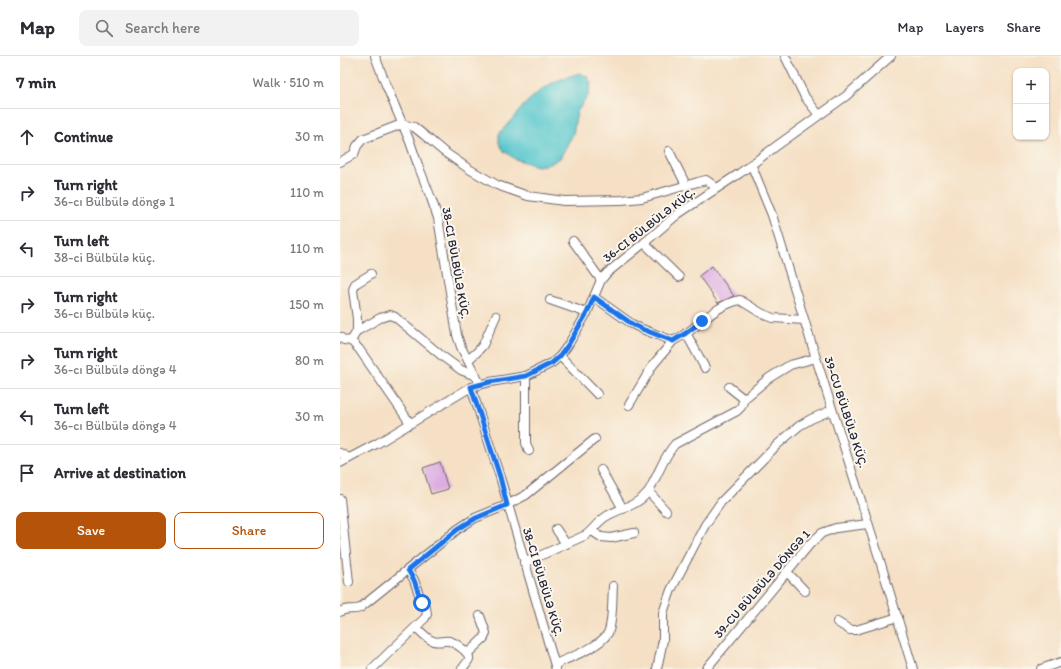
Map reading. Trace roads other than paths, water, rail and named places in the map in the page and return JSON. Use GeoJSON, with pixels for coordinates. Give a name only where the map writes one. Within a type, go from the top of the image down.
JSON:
{"type":"FeatureCollection","features":[{"type":"Feature","properties":{"kind":"street","name":"38-CI BÜLBÜLƏ KÜÇ."},"geometry":{"type":"LineString","coordinates":[[376,56],[438,218],[457,335],[461,347],[480,384]]}},
{"type":"Feature","properties":{"kind":"street"},"geometry":{"type":"LineString","coordinates":[[785,56],[805,97],[819,115]]}},
{"type":"Feature","properties":{"kind":"street"},"geometry":{"type":"LineString","coordinates":[[340,463],[378,443],[471,387],[526,376],[552,363],[560,356],[568,345],[587,313],[601,280],[607,273],[678,214],[740,173],[846,96],[891,56]]}},
{"type":"Feature","properties":{"kind":"street"},"geometry":{"type":"LineString","coordinates":[[340,162],[354,154],[357,146],[363,139],[402,124],[414,127],[443,151],[469,169],[497,185],[528,196],[564,201],[621,200],[642,198],[706,180],[716,188]]}},
{"type":"Feature","properties":{"kind":"street"},"geometry":{"type":"LineString","coordinates":[[669,151],[686,185]]}},
{"type":"Feature","properties":{"kind":"street","name":"39-CU BÜLBÜLƏ KÜÇ."},"geometry":{"type":"LineString","coordinates":[[751,164],[772,216],[913,669]]}},
{"type":"Feature","properties":{"kind":"street"},"geometry":{"type":"LineString","coordinates":[[573,240],[601,280]]}},
{"type":"Feature","properties":{"kind":"street"},"geometry":{"type":"LineString","coordinates":[[644,243],[679,277]]}},
{"type":"Feature","properties":{"kind":"street"},"geometry":{"type":"LineString","coordinates":[[357,331],[353,290],[355,284],[371,274]]}},
{"type":"Feature","properties":{"kind":"street"},"geometry":{"type":"LineString","coordinates":[[594,297],[632,324],[673,341]]}},
{"type":"Feature","properties":{"kind":"street"},"geometry":{"type":"LineString","coordinates":[[550,300],[587,313]]}},
{"type":"Feature","properties":{"kind":"street"},"geometry":{"type":"LineString","coordinates":[[629,404],[653,365],[673,341],[733,301],[740,300],[761,313],[773,318],[804,320]]}},
{"type":"Feature","properties":{"kind":"street"},"geometry":{"type":"LineString","coordinates":[[351,341],[357,331],[380,318],[390,315],[395,317],[461,370],[476,376]]}},
{"type":"Feature","properties":{"kind":"street"},"geometry":{"type":"LineString","coordinates":[[468,360],[478,352],[483,345],[496,316]]}},
{"type":"Feature","properties":{"kind":"street"},"geometry":{"type":"LineString","coordinates":[[686,333],[705,368]]}},
{"type":"Feature","properties":{"kind":"street"},"geometry":{"type":"LineString","coordinates":[[340,338],[351,341],[359,349],[410,424]]}},
{"type":"Feature","properties":{"kind":"street"},"geometry":{"type":"LineString","coordinates":[[560,356],[597,394]]}},
{"type":"Feature","properties":{"kind":"street"},"geometry":{"type":"LineString","coordinates":[[524,563],[586,535],[592,531],[598,522],[607,515],[623,509],[643,498],[649,492],[669,451],[675,444],[737,411],[741,407],[744,399],[769,378],[790,365],[816,358]]}},
{"type":"Feature","properties":{"kind":"street"},"geometry":{"type":"LineString","coordinates":[[526,376],[526,443],[529,451]]}},
{"type":"Feature","properties":{"kind":"street","name":"38-CI BÜLBÜLƏ KÜÇ."},"geometry":{"type":"LineString","coordinates":[[471,387],[500,477],[524,563],[556,666]]}},
{"type":"Feature","properties":{"kind":"street"},"geometry":{"type":"LineString","coordinates":[[729,387],[744,399]]}},
{"type":"Feature","properties":{"kind":"street"},"geometry":{"type":"LineString","coordinates":[[657,669],[663,640],[663,613],[671,590],[706,525],[721,502],[777,445],[799,426],[832,410]]}},
{"type":"Feature","properties":{"kind":"street"},"geometry":{"type":"LineString","coordinates":[[340,612],[346,609],[355,610],[360,608],[458,529],[476,518],[526,495],[595,439]]}},
{"type":"Feature","properties":{"kind":"street"},"geometry":{"type":"LineString","coordinates":[[340,453],[349,458]]}},
{"type":"Feature","properties":{"kind":"street"},"geometry":{"type":"LineString","coordinates":[[602,470],[623,509]]}},
{"type":"Feature","properties":{"kind":"street"},"geometry":{"type":"LineString","coordinates":[[649,492],[666,511]]}},
{"type":"Feature","properties":{"kind":"street"},"geometry":{"type":"LineString","coordinates":[[340,499],[349,582]]}},
{"type":"Feature","properties":{"kind":"street","name":"39-CU BÜLBÜLƏ DÖNGƏ 1"},"geometry":{"type":"LineString","coordinates":[[706,669],[810,544],[822,533],[836,528],[868,524]]}},
{"type":"Feature","properties":{"kind":"street"},"geometry":{"type":"LineString","coordinates":[[556,529],[566,544]]}},
{"type":"Feature","properties":{"kind":"street"},"geometry":{"type":"LineString","coordinates":[[592,531],[601,537],[611,538],[634,533]]}},
{"type":"Feature","properties":{"kind":"street"},"geometry":{"type":"LineString","coordinates":[[372,669],[425,618],[426,608],[420,599],[414,580],[408,570]]}},
{"type":"Feature","properties":{"kind":"street"},"geometry":{"type":"LineString","coordinates":[[787,572],[805,590]]}},
{"type":"Feature","properties":{"kind":"street"},"geometry":{"type":"LineString","coordinates":[[556,666],[598,643],[608,633],[611,620],[613,586]]}},
{"type":"Feature","properties":{"kind":"street"},"geometry":{"type":"LineString","coordinates":[[468,653],[484,638],[486,634],[480,616]]}},
{"type":"Feature","properties":{"kind":"street"},"geometry":{"type":"LineString","coordinates":[[838,622],[850,630],[856,630],[898,617]]}},
{"type":"Feature","properties":{"kind":"street"},"geometry":{"type":"LineString","coordinates":[[416,627],[432,641],[436,642],[448,640],[454,642],[468,653],[470,656],[469,659],[462,669]]}},
{"type":"Feature","properties":{"kind":"street"},"geometry":{"type":"LineString","coordinates":[[1041,669],[1061,662]]}},
{"type":"Feature","properties":{"kind":"water"},"geometry":{"type":"Polygon","coordinates":[[[579,73],[587,76],[591,83],[588,96],[577,112],[573,134],[560,158],[550,164],[537,166],[515,159],[504,151],[499,143],[499,134],[526,103],[542,89],[556,81],[579,73]]]}}]}
